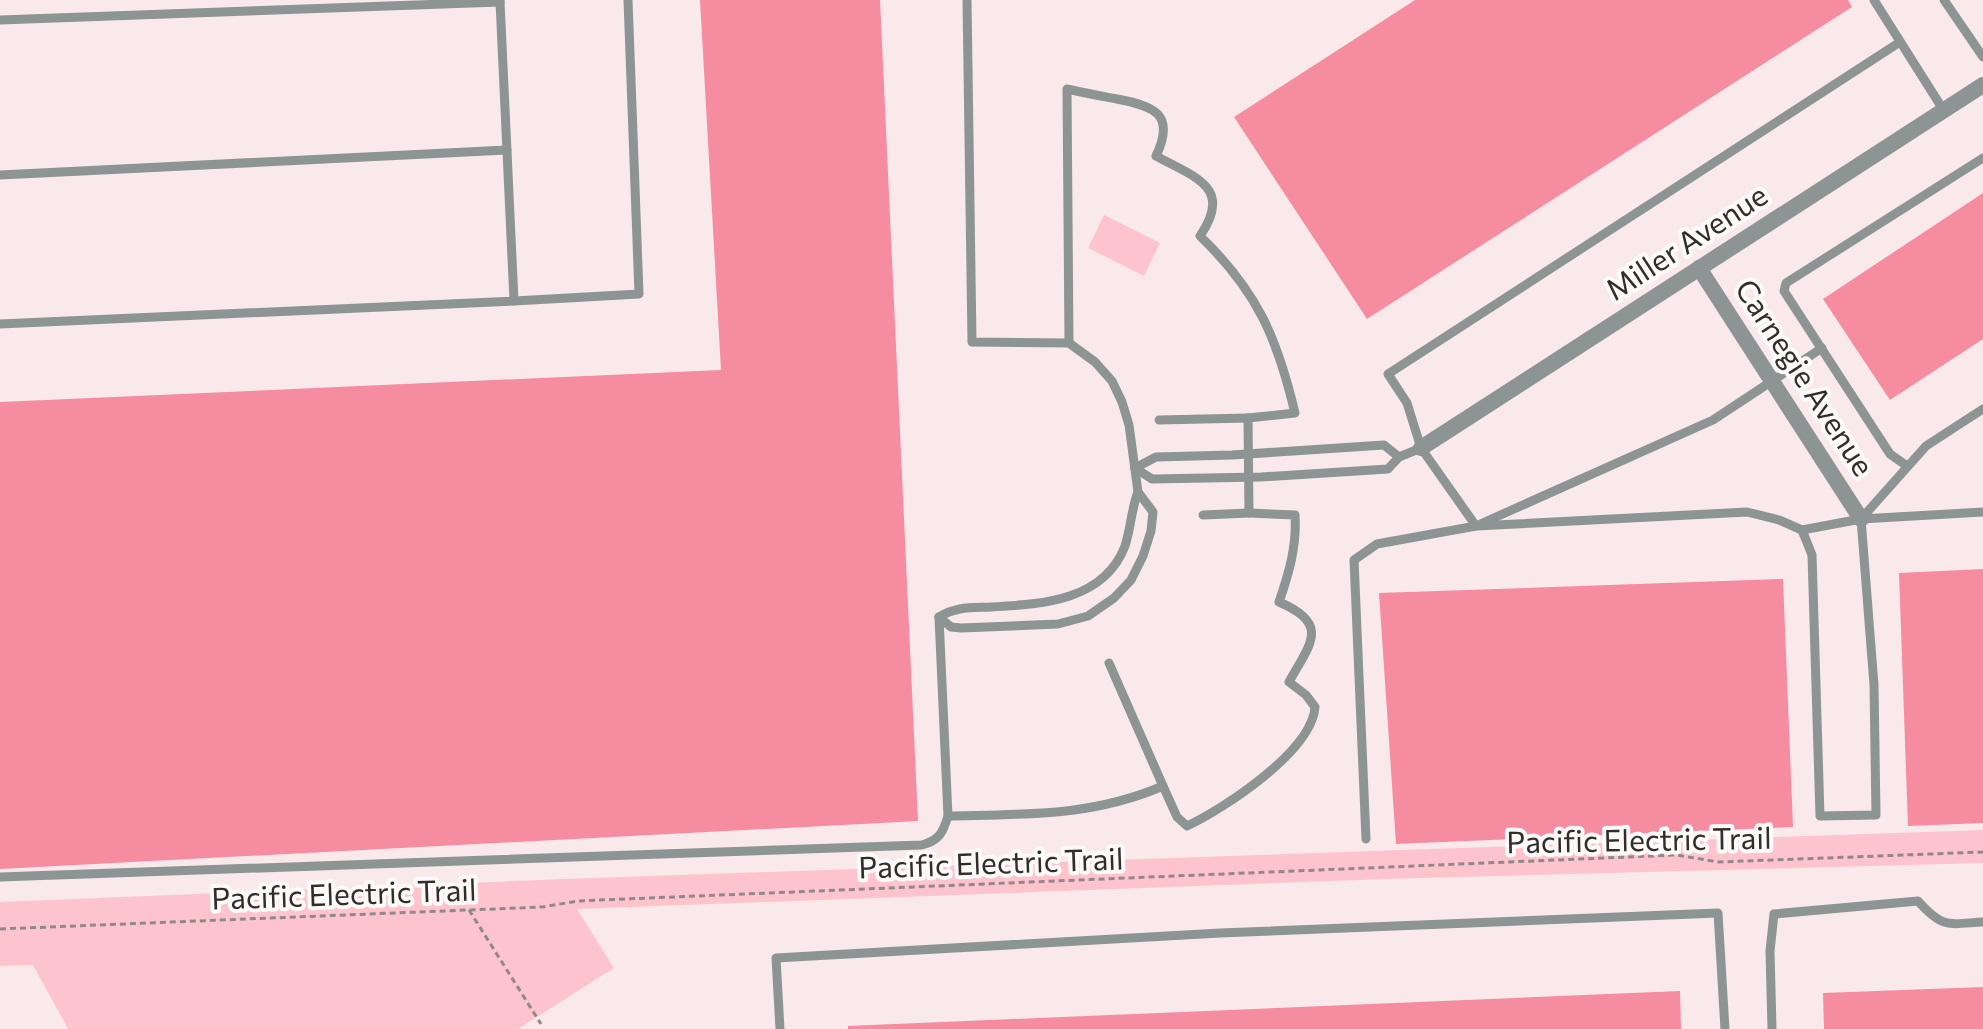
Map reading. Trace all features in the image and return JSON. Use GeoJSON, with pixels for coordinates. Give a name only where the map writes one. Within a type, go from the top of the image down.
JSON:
{"type":"FeatureCollection","features":[{"type":"Feature","properties":{"kind":"street","name":"Miller Avenue"},"geometry":{"type":"LineString","coordinates":[[1421,448],[1983,85]]}},
{"type":"Feature","properties":{"kind":"street","name":"Carnegie Avenue"},"geometry":{"type":"LineString","coordinates":[[1699,268],[1861,519]]}},
{"type":"Feature","properties":{"kind":"lane"},"geometry":{"type":"LineString","coordinates":[[0,324],[639,294],[628,0]]}},
{"type":"Feature","properties":{"kind":"lane"},"geometry":{"type":"LineString","coordinates":[[939,617],[952,609],[1072,597],[1097,583],[1125,547],[1138,492],[1129,425],[1122,402],[1112,381],[1095,362],[1069,343],[972,342],[967,0]]}},
{"type":"Feature","properties":{"kind":"lane"},"geometry":{"type":"LineString","coordinates":[[1874,0],[1944,111]]}},
{"type":"Feature","properties":{"kind":"lane"},"geometry":{"type":"LineString","coordinates":[[1944,0],[1983,57]]}},
{"type":"Feature","properties":{"kind":"lane"},"geometry":{"type":"LineString","coordinates":[[0,20],[500,1],[514,301]]}},
{"type":"Feature","properties":{"kind":"lane"},"geometry":{"type":"LineString","coordinates":[[1476,526],[1421,448],[1407,403],[1388,374],[1900,42]]}},
{"type":"Feature","properties":{"kind":"lane"},"geometry":{"type":"LineString","coordinates":[[1069,343],[1067,89],[1143,104],[1157,112],[1164,122],[1164,133],[1156,156],[1199,180],[1212,195],[1215,209],[1200,236],[1220,255],[1258,306],[1283,361],[1295,413],[1248,418],[1159,420]]}},
{"type":"Feature","properties":{"kind":"lane"},"geometry":{"type":"LineString","coordinates":[[0,175],[507,150]]}},
{"type":"Feature","properties":{"kind":"lane"},"geometry":{"type":"LineString","coordinates":[[1907,466],[1890,454],[1784,291],[1786,283],[1983,158]]}},
{"type":"Feature","properties":{"kind":"lane"},"geometry":{"type":"LineString","coordinates":[[1476,526],[1713,420],[1822,348]]}},
{"type":"Feature","properties":{"kind":"lane"},"geometry":{"type":"LineString","coordinates":[[1802,530],[1812,555],[1820,816],[1876,815],[1874,685],[1861,519],[1926,446],[1983,409]]}},
{"type":"Feature","properties":{"kind":"lane"},"geometry":{"type":"LineString","coordinates":[[1248,418],[1249,513]]}},
{"type":"Feature","properties":{"kind":"lane"},"geometry":{"type":"LineString","coordinates":[[1135,468],[1156,457],[1384,445],[1399,457]]}},
{"type":"Feature","properties":{"kind":"lane"},"geometry":{"type":"LineString","coordinates":[[1135,468],[1152,479],[1388,469],[1399,457],[1421,448]]}},
{"type":"Feature","properties":{"kind":"lane"},"geometry":{"type":"LineString","coordinates":[[939,617],[951,627],[961,628],[1058,624],[1088,616],[1114,598],[1131,580],[1143,556],[1153,512],[1138,492]]}},
{"type":"Feature","properties":{"kind":"lane"},"geometry":{"type":"LineString","coordinates":[[1366,839],[1354,560],[1377,544],[1476,526],[1747,512],[1802,530],[1861,519],[1983,512]]}},
{"type":"Feature","properties":{"kind":"lane"},"geometry":{"type":"LineString","coordinates":[[1109,663],[1177,817],[1187,826],[1232,800],[1277,765],[1304,737],[1314,721],[1315,707],[1306,695],[1289,682],[1309,646],[1312,632],[1309,619],[1299,610],[1279,602],[1296,537],[1295,515],[1203,515]]}},
{"type":"Feature","properties":{"kind":"lane"},"geometry":{"type":"LineString","coordinates":[[0,877],[922,845],[934,842],[941,836],[948,816],[939,617]]}},
{"type":"Feature","properties":{"kind":"lane"},"geometry":{"type":"LineString","coordinates":[[948,816],[1062,813],[1112,805],[1163,786]]}},
{"type":"Feature","properties":{"kind":"lane"},"geometry":{"type":"LineString","coordinates":[[1772,1029],[1770,951],[1774,914],[1918,901],[1932,917],[1944,924],[1983,922]]}},
{"type":"Feature","properties":{"kind":"lane"},"geometry":{"type":"LineString","coordinates":[[780,1029],[776,958],[1220,933],[1718,913],[1725,1029]]}},
{"type":"Feature","properties":{"kind":"path","name":"Pacific Electric Trail"},"geometry":{"type":"LineString","coordinates":[[0,929],[542,907],[578,901],[1676,855],[1719,862],[1983,852]]}},
{"type":"Feature","properties":{"kind":"path"},"geometry":{"type":"LineString","coordinates":[[469,910],[541,1024]]}},
{"type":"Feature","properties":{"kind":"shaded area"},"geometry":{"type":"Polygon","coordinates":[[[1104,215],[1160,243],[1144,276],[1088,248],[1104,215]]]}},
{"type":"Feature","properties":{"kind":"shaded area"},"geometry":{"type":"Polygon","coordinates":[[[1983,830],[1983,863],[1387,879],[577,909],[614,968],[518,1029],[68,1029],[33,965],[0,966],[0,902],[564,879],[1983,830]]]}},
{"type":"Feature","properties":{"kind":"building"},"geometry":{"type":"Polygon","coordinates":[[[700,0],[880,0],[918,821],[0,869],[0,402],[721,370],[700,0]]]}},
{"type":"Feature","properties":{"kind":"building"},"geometry":{"type":"Polygon","coordinates":[[[1415,0],[1848,0],[1852,7],[1367,319],[1234,117],[1415,0]]]}},
{"type":"Feature","properties":{"kind":"building"},"geometry":{"type":"Polygon","coordinates":[[[1983,193],[1983,339],[1890,400],[1823,299],[1983,193]]]}},
{"type":"Feature","properties":{"kind":"building"},"geometry":{"type":"Polygon","coordinates":[[[1983,569],[1983,823],[1908,826],[1899,573],[1983,569]]]}},
{"type":"Feature","properties":{"kind":"building"},"geometry":{"type":"Polygon","coordinates":[[[1783,579],[1793,827],[1396,844],[1379,593],[1783,579]]]}},
{"type":"Feature","properties":{"kind":"building"},"geometry":{"type":"Polygon","coordinates":[[[1983,987],[1983,1029],[1824,1029],[1823,993],[1983,987]]]}},
{"type":"Feature","properties":{"kind":"building"},"geometry":{"type":"Polygon","coordinates":[[[1680,991],[1681,1029],[848,1029],[848,1026],[1680,991]]]}}]}
